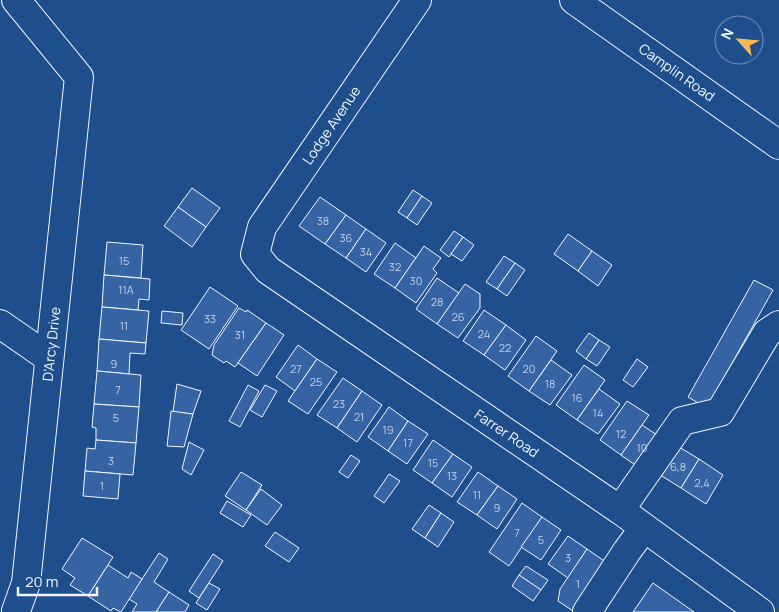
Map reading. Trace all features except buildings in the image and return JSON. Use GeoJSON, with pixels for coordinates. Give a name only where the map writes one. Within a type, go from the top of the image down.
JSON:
{"type":"FeatureCollection","features":[{"type":"Feature","properties":{"kind":"street","name":"D'Arcy Drive"},"geometry":{"type":"LineString","coordinates":[[11,608],[26,583],[79,77],[16,0]]}},
{"type":"Feature","properties":{"kind":"street","name":"Lodge Avenue"},"geometry":{"type":"LineString","coordinates":[[255,254],[262,227],[417,0]]}},
{"type":"Feature","properties":{"kind":"street","name":"Camplin Road"},"geometry":{"type":"LineString","coordinates":[[574,0],[779,145]]}},
{"type":"Feature","properties":{"kind":"street","name":"Farrer Road"},"geometry":{"type":"LineString","coordinates":[[255,254],[268,270],[620,510],[755,608]]}},
{"type":"Feature","properties":{"kind":"street"},"geometry":{"type":"LineString","coordinates":[[0,324],[49,358]]}},
{"type":"Feature","properties":{"kind":"street"},"geometry":{"type":"LineString","coordinates":[[620,510],[682,421],[720,412],[767,333],[779,325]]}},
{"type":"Feature","properties":{"kind":"street"},"geometry":{"type":"LineString","coordinates":[[587,612],[644,528]]}},
{"type":"Feature","properties":{"kind":"street"},"geometry":{"type":"LineString","coordinates":[[722,612],[723,610],[755,608]]}}]}
